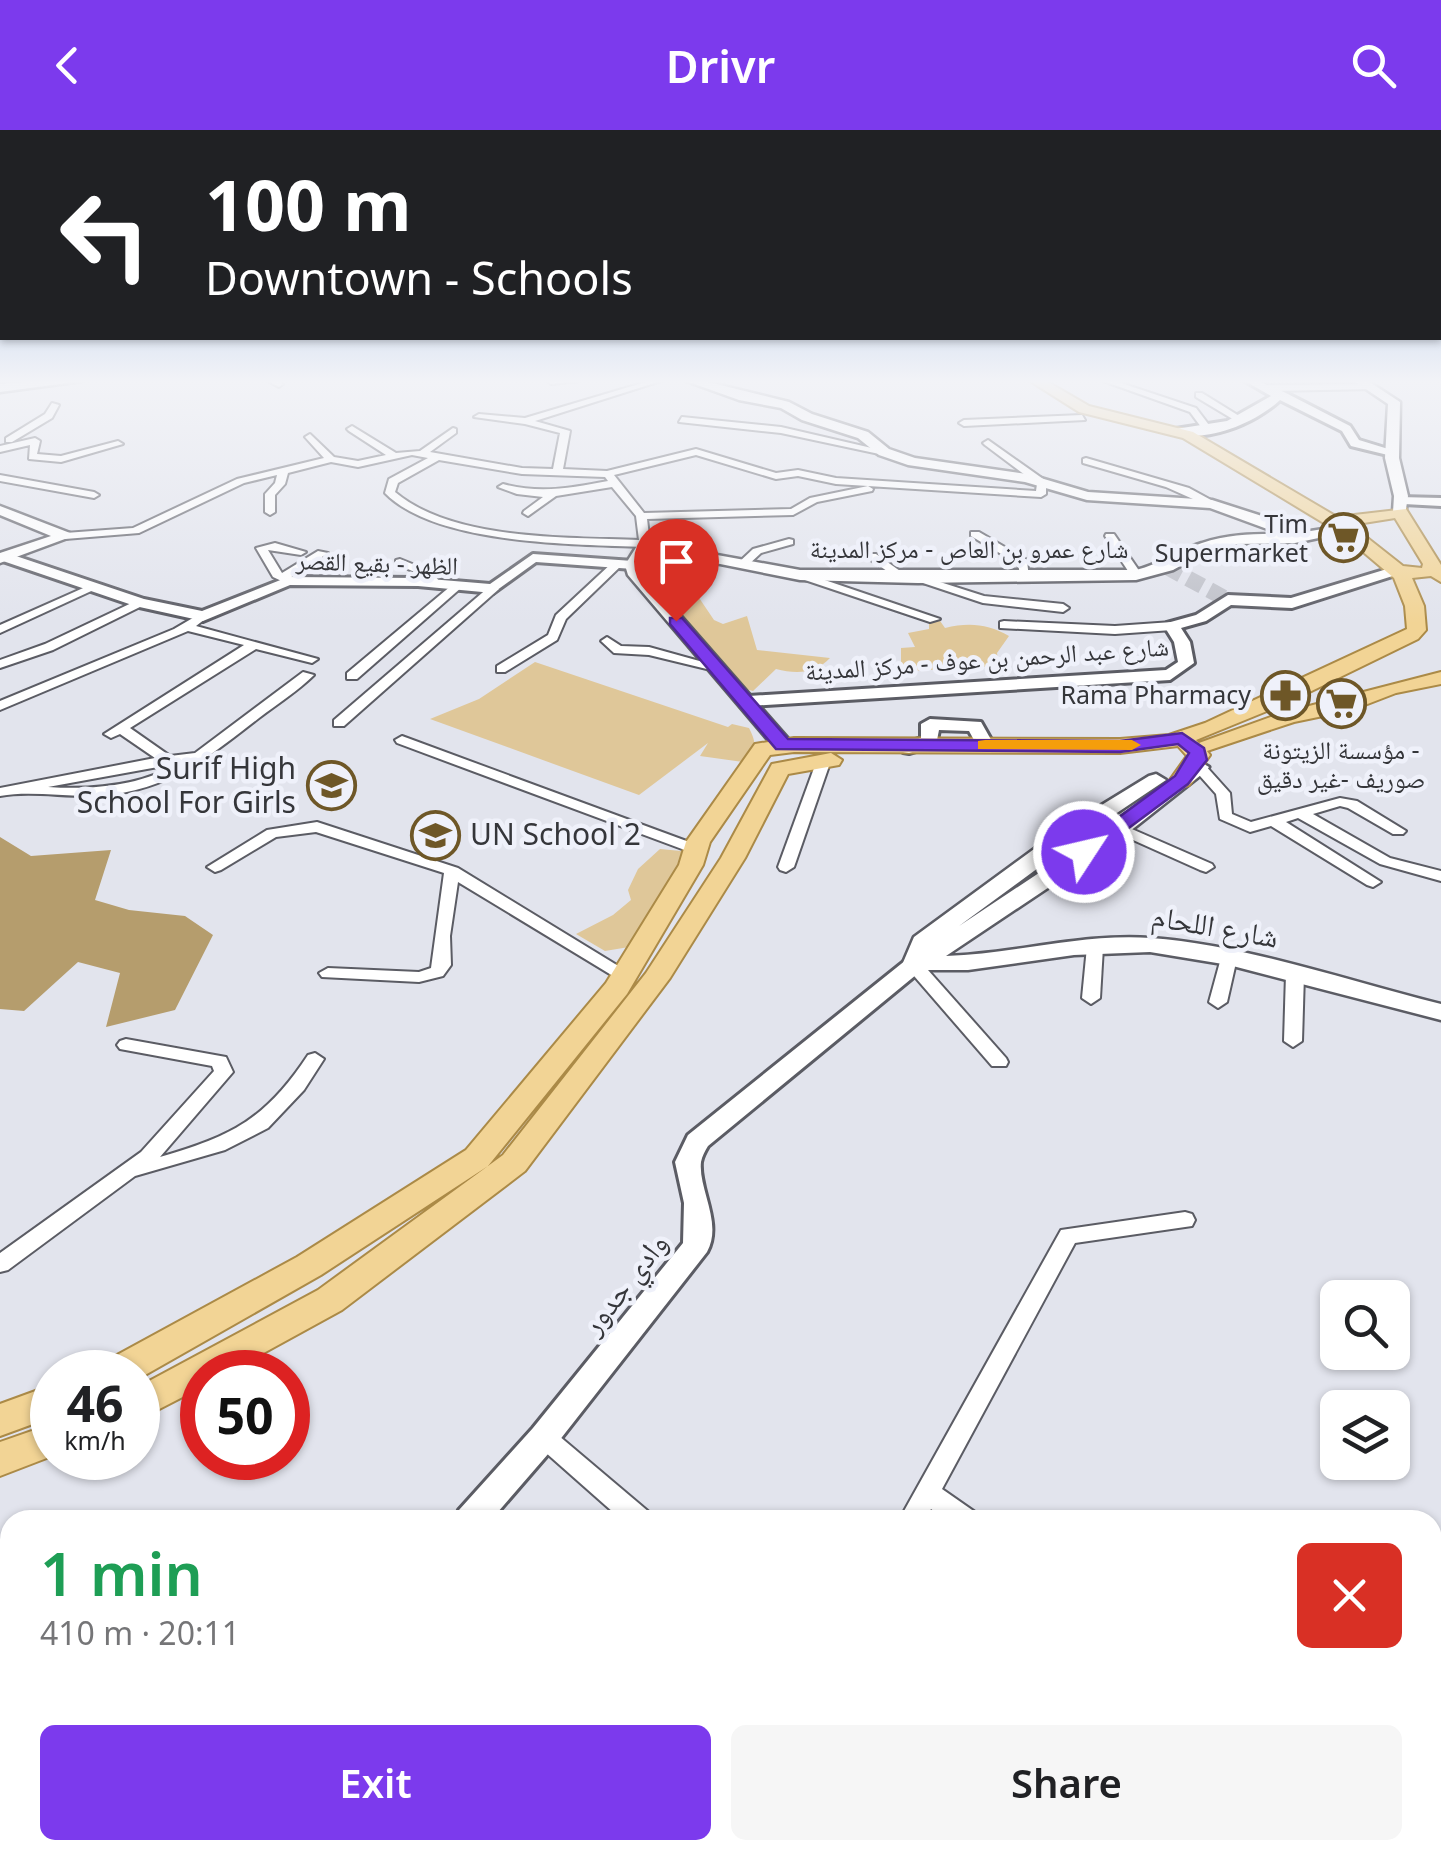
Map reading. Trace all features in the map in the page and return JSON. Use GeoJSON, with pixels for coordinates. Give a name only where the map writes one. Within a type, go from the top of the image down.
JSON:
{"type":"FeatureCollection","features":[{"type":"Feature","properties":{"kind":"main road"},"geometry":{"type":"LineString","coordinates":[[912,462],[1041,482],[1092,497],[1217,506],[1282,527],[1295,538]]}},
{"type":"Feature","properties":{"kind":"main road"},"geometry":{"type":"LineString","coordinates":[[914,966],[922,942],[1179,758],[1404,640],[1416,630],[1411,596],[1397,570],[1341,526],[1243,462]]}},
{"type":"Feature","properties":{"kind":"main road"},"geometry":{"type":"LineString","coordinates":[[1394,462],[1402,516],[1436,572]]}},
{"type":"Feature","properties":{"kind":"main road"},"geometry":{"type":"LineString","coordinates":[[0,510],[65,536]]}},
{"type":"Feature","properties":{"kind":"main road"},"geometry":{"type":"LineString","coordinates":[[1341,526],[1378,523],[1402,516]]}},
{"type":"Feature","properties":{"kind":"main road"},"geometry":{"type":"LineString","coordinates":[[1341,526],[1402,516]]}},
{"type":"Feature","properties":{"kind":"main road","name":"شارع عمرو بن العاص - مركز المدينة"},"geometry":{"type":"LineString","coordinates":[[644,544],[800,575],[1136,575],[1168,568],[1203,547],[1234,539],[1295,538],[1341,526]]}},
{"type":"Feature","properties":{"kind":"main road"},"geometry":{"type":"LineString","coordinates":[[2,558],[65,536]]}},
{"type":"Feature","properties":{"kind":"main road"},"geometry":{"type":"LineString","coordinates":[[644,544],[625,565],[749,701],[782,745]]}},
{"type":"Feature","properties":{"kind":"main road"},"geometry":{"type":"LineString","coordinates":[[1397,570],[1436,572]]}},
{"type":"Feature","properties":{"kind":"main road"},"geometry":{"type":"LineString","coordinates":[[1234,731],[1345,706],[1391,688],[1437,680]]}},
{"type":"Feature","properties":{"kind":"main road"},"geometry":{"type":"LineString","coordinates":[[782,745],[774,752],[780,760],[978,752]]}},
{"type":"Feature","properties":{"kind":"main road"},"geometry":{"type":"LineString","coordinates":[[158,1350],[309,1266],[477,1158],[624,975],[690,865],[695,849],[757,755],[767,746],[1179,758]]}},
{"type":"Feature","properties":{"kind":"main road"},"geometry":{"type":"LineString","coordinates":[[914,966],[929,960],[1118,828],[1179,758]]}},
{"type":"Feature","properties":{"kind":"main road"},"geometry":{"type":"LineString","coordinates":[[160,1392],[330,1300],[514,1162],[656,978],[734,858],[780,769],[819,760]]}},
{"type":"Feature","properties":{"kind":"main road","name":"شارع اللحام"},"geometry":{"type":"LineString","coordinates":[[914,966],[1150,945],[1229,958],[1441,1012]]}},
{"type":"Feature","properties":{"kind":"main road"},"geometry":{"type":"LineString","coordinates":[[0,1420],[30,1409]]}},
{"type":"Feature","properties":{"kind":"main road"},"geometry":{"type":"LineString","coordinates":[[0,1459],[30,1448]]}},
{"type":"Feature","properties":{"kind":"street"},"geometry":{"type":"LineString","coordinates":[[65,536],[136,531],[242,481],[319,462]]}},
{"type":"Feature","properties":{"kind":"street"},"geometry":{"type":"LineString","coordinates":[[429,462],[394,481],[390,493],[398,504],[462,527],[644,544],[641,516],[611,478],[522,471],[471,462]]}},
{"type":"Feature","properties":{"kind":"street"},"geometry":{"type":"LineString","coordinates":[[557,473],[559,462]]}},
{"type":"Feature","properties":{"kind":"street"},"geometry":{"type":"LineString","coordinates":[[502,488],[522,494],[552,495],[664,462]]}},
{"type":"Feature","properties":{"kind":"street"},"geometry":{"type":"LineString","coordinates":[[728,462],[776,476],[798,473],[836,481],[1041,494],[1041,482],[1013,462]]}},
{"type":"Feature","properties":{"kind":"street"},"geometry":{"type":"LineString","coordinates":[[1088,462],[1118,472],[1159,478],[1217,506]]}},
{"type":"Feature","properties":{"kind":"street"},"geometry":{"type":"LineString","coordinates":[[270,512],[270,494],[280,484],[283,470]]}},
{"type":"Feature","properties":{"kind":"street"},"geometry":{"type":"LineString","coordinates":[[0,478],[94,495]]}},
{"type":"Feature","properties":{"kind":"street"},"geometry":{"type":"LineString","coordinates":[[641,516],[793,512],[814,500],[898,482]]}},
{"type":"Feature","properties":{"kind":"street"},"geometry":{"type":"LineString","coordinates":[[528,513],[552,495]]}},
{"type":"Feature","properties":{"kind":"street"},"geometry":{"type":"LineString","coordinates":[[1402,516],[1441,502]]}},
{"type":"Feature","properties":{"kind":"street"},"geometry":{"type":"LineString","coordinates":[[975,534],[1023,562],[1025,577]]}},
{"type":"Feature","properties":{"kind":"street"},"geometry":{"type":"LineString","coordinates":[[1110,536],[1136,575]]}},
{"type":"Feature","properties":{"kind":"street"},"geometry":{"type":"LineString","coordinates":[[744,564],[748,556],[762,548],[789,542]]}},
{"type":"Feature","properties":{"kind":"street"},"geometry":{"type":"LineString","coordinates":[[301,552],[275,546],[261,548],[285,579],[322,553]]}},
{"type":"Feature","properties":{"kind":"street"},"geometry":{"type":"LineString","coordinates":[[872,556],[911,578],[983,599],[1063,608]]}},
{"type":"Feature","properties":{"kind":"street"},"geometry":{"type":"LineString","coordinates":[[2,558],[140,603],[203,616]]}},
{"type":"Feature","properties":{"kind":"street","name":"الظهر - بقيع القصر"},"geometry":{"type":"LineString","coordinates":[[203,616],[285,579],[493,589],[533,558],[625,565]]}},
{"type":"Feature","properties":{"kind":"street"},"geometry":{"type":"LineString","coordinates":[[400,562],[426,573],[436,584]]}},
{"type":"Feature","properties":{"kind":"street"},"geometry":{"type":"LineString","coordinates":[[500,669],[553,637],[560,618],[625,565]]}},
{"type":"Feature","properties":{"kind":"street","name":"شارع عبد الرحمن بن عوف - مركز المدينة"},"geometry":{"type":"LineString","coordinates":[[749,701],[1170,675],[1186,664],[1182,642],[1172,626],[1201,618],[1228,600],[1292,603],[1397,570]]}},
{"type":"Feature","properties":{"kind":"street"},"geometry":{"type":"LineString","coordinates":[[800,575],[934,619]]}},
{"type":"Feature","properties":{"kind":"street"},"geometry":{"type":"LineString","coordinates":[[352,676],[456,586]]}},
{"type":"Feature","properties":{"kind":"street"},"geometry":{"type":"LineString","coordinates":[[0,628],[94,588]]}},
{"type":"Feature","properties":{"kind":"street"},"geometry":{"type":"LineString","coordinates":[[339,724],[493,589]]}},
{"type":"Feature","properties":{"kind":"street"},"geometry":{"type":"LineString","coordinates":[[0,664],[49,648],[140,603]]}},
{"type":"Feature","properties":{"kind":"street"},"geometry":{"type":"LineString","coordinates":[[0,706],[187,627],[203,616]]}},
{"type":"Feature","properties":{"kind":"street"},"geometry":{"type":"LineString","coordinates":[[1004,625],[1115,630],[1172,626]]}},
{"type":"Feature","properties":{"kind":"street"},"geometry":{"type":"LineString","coordinates":[[187,627],[312,659]]}},
{"type":"Feature","properties":{"kind":"street"},"geometry":{"type":"LineString","coordinates":[[607,641],[618,650],[648,650],[715,667]]}},
{"type":"Feature","properties":{"kind":"street"},"geometry":{"type":"LineString","coordinates":[[168,760],[116,731],[255,644]]}},
{"type":"Feature","properties":{"kind":"street"},"geometry":{"type":"LineString","coordinates":[[18,788],[71,795],[168,776],[199,758],[308,675]]}},
{"type":"Feature","properties":{"kind":"street"},"geometry":{"type":"LineString","coordinates":[[897,748],[930,741],[930,726],[970,725],[978,728],[978,752]]}},
{"type":"Feature","properties":{"kind":"street"},"geometry":{"type":"LineString","coordinates":[[402,740],[695,849]]}},
{"type":"Feature","properties":{"kind":"street"},"geometry":{"type":"LineString","coordinates":[[0,792],[168,760],[199,758]]}},
{"type":"Feature","properties":{"kind":"street"},"geometry":{"type":"LineString","coordinates":[[1179,758],[1223,793],[1224,814],[1230,820],[1250,827],[1345,802],[1398,831]]}},
{"type":"Feature","properties":{"kind":"street"},"geometry":{"type":"LineString","coordinates":[[786,867],[819,760]]}},
{"type":"Feature","properties":{"kind":"street"},"geometry":{"type":"LineString","coordinates":[[1302,814],[1385,861],[1441,876]]}},
{"type":"Feature","properties":{"kind":"street"},"geometry":{"type":"LineString","coordinates":[[1274,821],[1374,882]]}},
{"type":"Feature","properties":{"kind":"street"},"geometry":{"type":"LineString","coordinates":[[215,867],[272,833],[304,826],[452,871],[624,975]]}},
{"type":"Feature","properties":{"kind":"street"},"geometry":{"type":"LineString","coordinates":[[1118,828],[1206,866]]}},
{"type":"Feature","properties":{"kind":"street"},"geometry":{"type":"LineString","coordinates":[[328,973],[422,977],[438,972],[442,965],[442,936],[452,871]]}},
{"type":"Feature","properties":{"kind":"street"},"geometry":{"type":"LineString","coordinates":[[1091,998],[1095,947]]}},
{"type":"Feature","properties":{"kind":"street"},"geometry":{"type":"LineString","coordinates":[[1218,1002],[1229,958]]}},
{"type":"Feature","properties":{"kind":"street"},"geometry":{"type":"LineString","coordinates":[[914,966],[999,1062]]}},
{"type":"Feature","properties":{"kind":"street","name":"وادي جدور"},"geometry":{"type":"LineString","coordinates":[[479,1510],[544,1436],[696,1245],[697,1204],[688,1162],[697,1141],[914,966]]}},
{"type":"Feature","properties":{"kind":"street"},"geometry":{"type":"LineString","coordinates":[[1293,1041],[1295,974]]}},
{"type":"Feature","properties":{"kind":"street"},"geometry":{"type":"LineString","coordinates":[[0,1264],[128,1173],[165,1140],[220,1078],[224,1068],[219,1061],[126,1046]]}},
{"type":"Feature","properties":{"kind":"street"},"geometry":{"type":"LineString","coordinates":[[128,1173],[219,1147],[262,1125],[295,1094],[315,1059]]}},
{"type":"Feature","properties":{"kind":"street"},"geometry":{"type":"LineString","coordinates":[[918,1510],[1068,1236],[1185,1220]]}},
{"type":"Feature","properties":{"kind":"street"},"geometry":{"type":"LineString","coordinates":[[544,1436],[629,1510]]}},
{"type":"Feature","properties":{"kind":"street"},"geometry":{"type":"LineString","coordinates":[[928,1493],[952,1510]]}},
{"type":"Feature","properties":{"kind":"shaded area"},"geometry":{"type":"Polygon","coordinates":[[[685,577],[714,620],[723,624],[747,616],[757,650],[830,658],[805,671],[776,669],[753,691],[746,689],[653,585],[685,577]]]}},
{"type":"Feature","properties":{"kind":"shaded area"},"geometry":{"type":"Polygon","coordinates":[[[938,618],[945,628],[978,625],[1009,636],[997,653],[999,666],[911,671],[901,663],[901,648],[915,647],[908,633],[929,629],[929,620],[938,618]]]}},
{"type":"Feature","properties":{"kind":"shaded area"},"geometry":{"type":"Polygon","coordinates":[[[535,662],[728,727],[732,724],[749,728],[753,750],[743,762],[700,756],[708,743],[639,795],[430,719],[479,699],[535,662]]]}},
{"type":"Feature","properties":{"kind":"shaded area"},"geometry":{"type":"Polygon","coordinates":[[[0,837],[31,856],[111,850],[95,900],[129,910],[185,916],[213,935],[175,1010],[106,1027],[120,973],[78,962],[24,1011],[0,1009],[0,837]]]}},
{"type":"Feature","properties":{"kind":"shaded area"},"geometry":{"type":"Polygon","coordinates":[[[660,849],[681,851],[685,866],[629,947],[605,951],[576,934],[613,915],[631,900],[628,890],[638,869],[660,849]]]}},
{"type":"Feature","properties":{"kind":"tunnel"},"geometry":{"type":"LineString","coordinates":[[1167,567],[1228,600]]}},
{"type":"Feature","properties":{"kind":"slow traffic"},"geometry":{"type":"LineString","coordinates":[[985,745],[1132,745]]}},
{"type":"Feature","properties":{"kind":"place","name":"Tim Supermarket"},"geometry":{"type":"Point","coordinates":[1343,538]}},
{"type":"Feature","properties":{"kind":"place","name":"Rama Pharmacy"},"geometry":{"type":"Point","coordinates":[1286,695]}},
{"type":"Feature","properties":{"kind":"place","name":"مؤسسة الزيتونة - صوريف -غير دقيق"},"geometry":{"type":"Point","coordinates":[1341,704]}},
{"type":"Feature","properties":{"kind":"place","name":"Surif High School For Girls"},"geometry":{"type":"Point","coordinates":[331,786]}},
{"type":"Feature","properties":{"kind":"place","name":"UN School 2"},"geometry":{"type":"Point","coordinates":[435,835]}},
{"type":"Feature","properties":{"kind":"route"},"geometry":{"type":"LineString","coordinates":[[676,621],[749,701],[782,745],[1120,746],[1182,738],[1198,752],[1198,760],[1181,780],[1084,852]]}}]}
